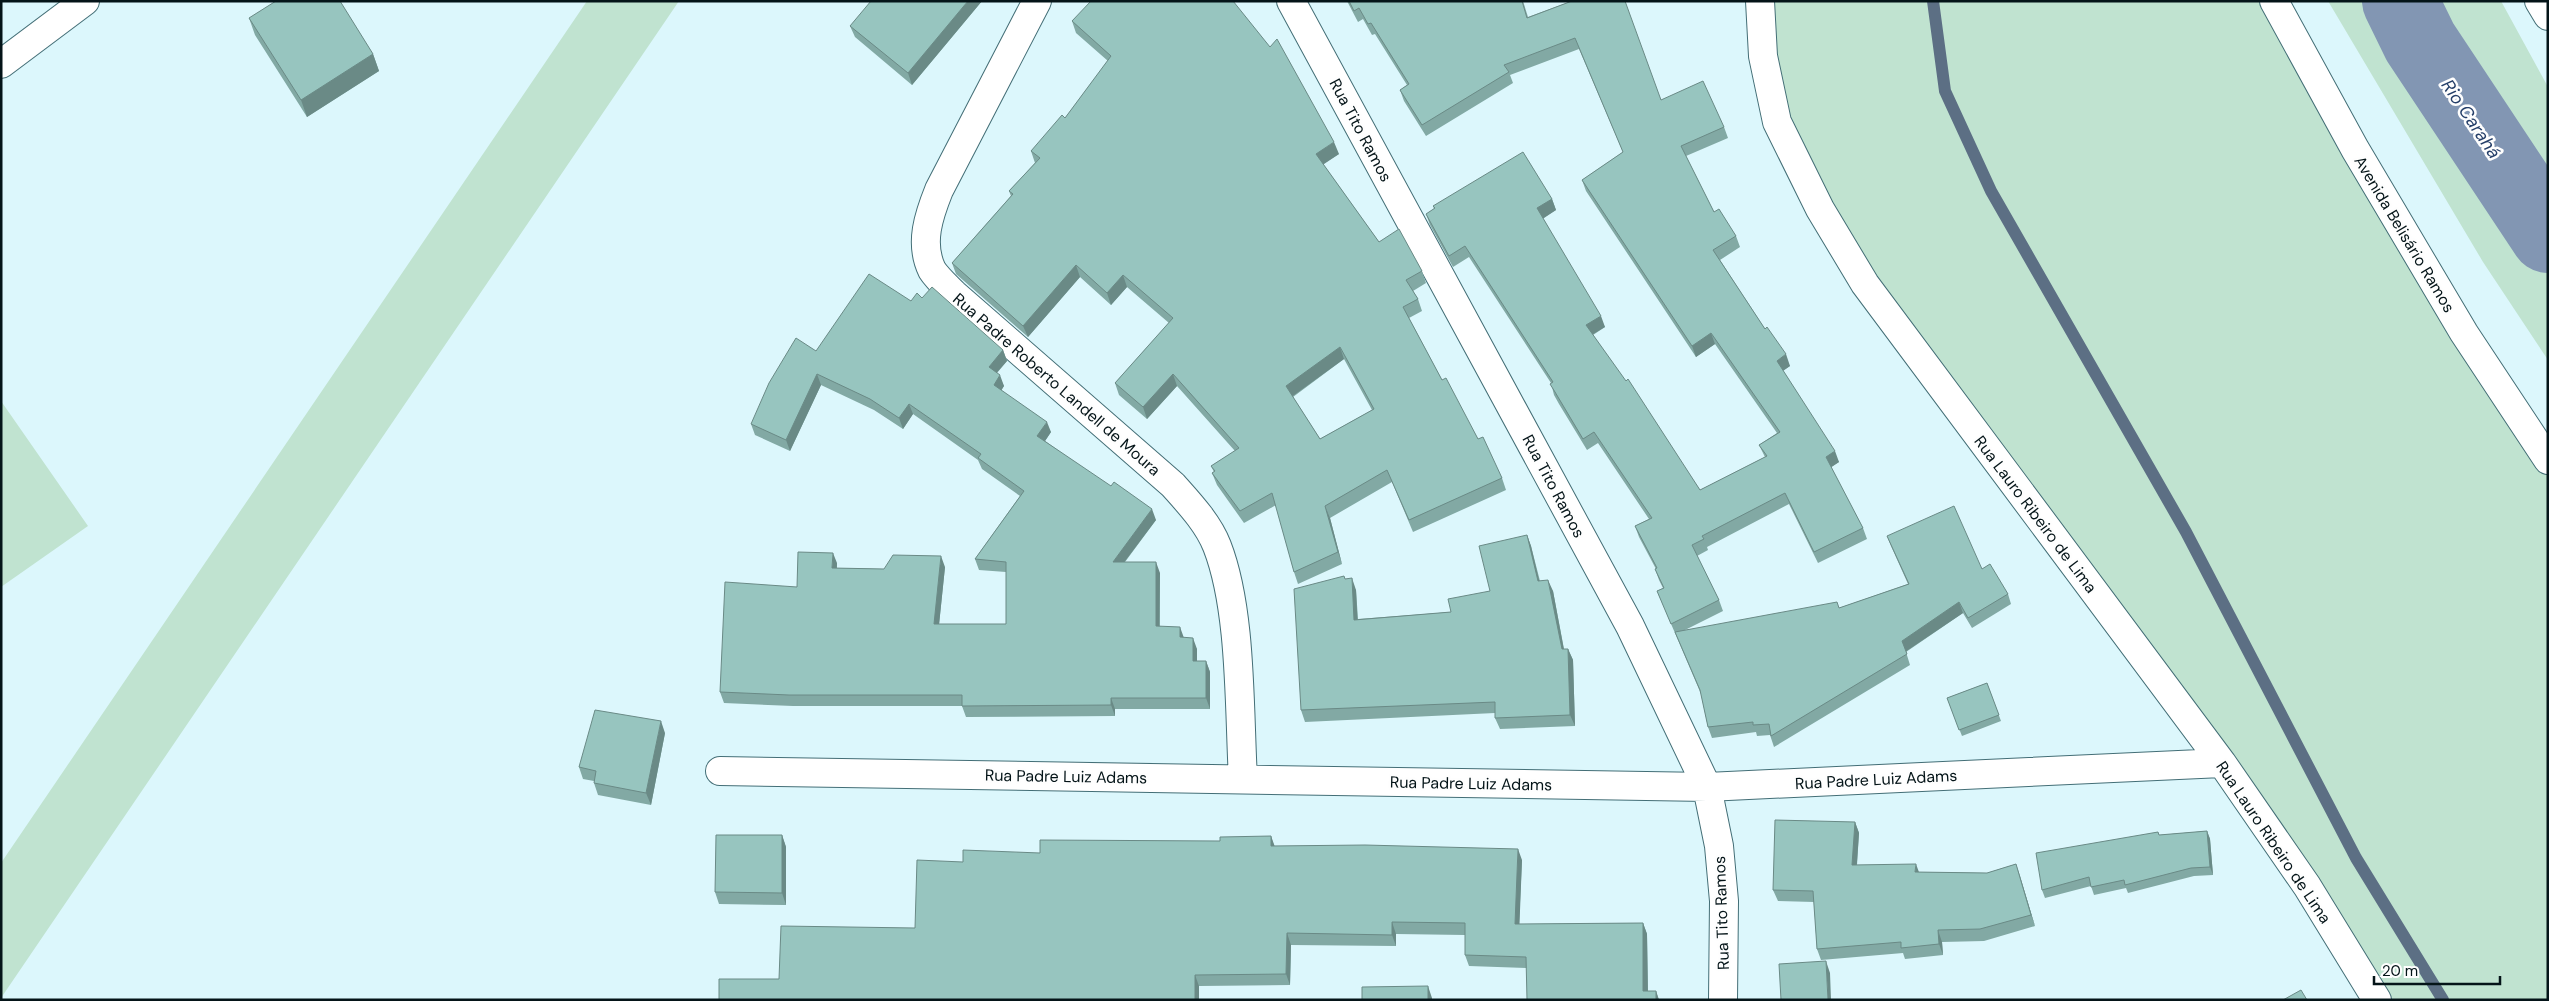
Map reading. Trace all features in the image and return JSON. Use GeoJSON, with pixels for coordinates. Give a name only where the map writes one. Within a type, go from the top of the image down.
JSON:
{"type":"FeatureCollection","features":[{"type":"Feature","properties":{"kind":"street"},"geometry":{"type":"LineString","coordinates":[[1,64],[85,1]]}},
{"type":"Feature","properties":{"kind":"street","name":"Rua Padre Roberto Landell de Moura"},"geometry":{"type":"LineString","coordinates":[[1037,1],[939,190],[929,217],[925,242],[932,270],[954,294],[1173,485],[1198,513],[1217,545],[1228,581],[1235,633],[1243,779]]}},
{"type":"Feature","properties":{"kind":"street","name":"Rua Tito Ramos"},"geometry":{"type":"LineString","coordinates":[[1291,1],[1630,626],[1706,787],[1719,846],[1724,901],[1723,1000]]}},
{"type":"Feature","properties":{"kind":"street","name":"Rua Lauro Ribeiro de Lima"},"geometry":{"type":"LineString","coordinates":[[1760,1],[1763,56],[1777,122],[1825,218],[1865,284],[2222,764],[2307,886],[2377,1000]]}},
{"type":"Feature","properties":{"kind":"street","name":"Avenida Belisário Ramos"},"geometry":{"type":"LineString","coordinates":[[2274,1],[2355,148],[2464,333],[2548,460]]}},
{"type":"Feature","properties":{"kind":"street"},"geometry":{"type":"LineString","coordinates":[[2540,1],[2548,16]]}},
{"type":"Feature","properties":{"kind":"street","name":"Rua Padre Luiz Adams"},"geometry":{"type":"LineString","coordinates":[[720,771],[1706,787],[2222,764]]}},
{"type":"Feature","properties":{"kind":"green space"},"geometry":{"type":"Polygon","coordinates":[[[587,1],[679,1],[1,998],[1,863],[587,1]]]}},
{"type":"Feature","properties":{"kind":"green space"},"geometry":{"type":"Polygon","coordinates":[[[1760,1],[2274,1],[2548,460],[2548,1000],[2377,1000],[1865,284],[1777,122],[1760,1]]]}},
{"type":"Feature","properties":{"kind":"green space"},"geometry":{"type":"Polygon","coordinates":[[[2328,1],[2501,1],[2548,87],[2548,360],[2483,262],[2328,1]]]}},
{"type":"Feature","properties":{"kind":"green space"},"geometry":{"type":"Polygon","coordinates":[[[1,401],[88,526],[1,587],[1,401]]]}},
{"type":"Feature","properties":{"kind":"building"},"geometry":{"type":"Polygon","coordinates":[[[276,1],[340,1],[373,54],[301,100],[249,18],[276,1]]]}},
{"type":"Feature","properties":{"kind":"building"},"geometry":{"type":"Polygon","coordinates":[[[871,1],[968,1],[908,73],[850,26],[871,1]]]}},
{"type":"Feature","properties":{"kind":"building"},"geometry":{"type":"Polygon","coordinates":[[[1091,1],[1233,1],[1270,47],[1277,39],[1334,142],[1316,154],[1379,242],[1399,229],[1422,271],[1406,280],[1418,299],[1403,307],[1442,380],[1446,378],[1478,439],[1483,437],[1502,478],[1409,520],[1387,470],[1325,506],[1338,552],[1294,572],[1272,493],[1240,511],[1212,473],[1215,471],[1211,466],[1239,448],[1173,374],[1143,407],[1115,383],[1173,318],[1123,275],[1107,293],[1076,265],[1023,326],[952,263],[1013,194],[1009,191],[1040,158],[1031,151],[1062,115],[1065,118],[1111,56],[1072,21],[1091,1]],[[1340,347],[1286,386],[1320,439],[1374,409],[1340,347]]]}},
{"type":"Feature","properties":{"kind":"building"},"geometry":{"type":"Polygon","coordinates":[[[1349,1],[1522,1],[1527,18],[1572,1],[1625,1],[1661,100],[1703,81],[1724,127],[1681,146],[1714,212],[1719,209],[1736,236],[1713,250],[1765,329],[1767,327],[1786,354],[1777,361],[1835,451],[1826,457],[1863,528],[1814,552],[1785,493],[1702,536],[1704,539],[1692,545],[1719,600],[1671,624],[1657,591],[1664,588],[1655,569],[1657,568],[1635,526],[1652,518],[1594,432],[1583,439],[1550,384],[1553,382],[1465,246],[1449,256],[1426,214],[1435,208],[1433,206],[1523,152],[1552,199],[1537,208],[1601,316],[1586,325],[1626,381],[1628,379],[1700,490],[1767,456],[1759,445],[1780,432],[1711,333],[1692,346],[1582,180],[1623,152],[1575,38],[1504,65],[1509,72],[1422,125],[1400,90],[1409,84],[1371,23],[1368,24],[1359,8],[1354,11],[1349,1]]]}},
{"type":"Feature","properties":{"kind":"building"},"geometry":{"type":"Polygon","coordinates":[[[869,274],[911,301],[917,293],[922,298],[932,287],[1003,350],[989,367],[1000,375],[994,385],[1047,422],[1037,436],[1111,486],[1114,482],[1152,509],[1113,562],[1156,562],[1156,626],[1180,627],[1180,637],[1193,638],[1193,661],[1206,661],[1206,698],[1111,698],[1111,705],[962,706],[962,695],[789,695],[720,692],[725,582],[797,587],[798,552],[833,553],[832,568],[884,569],[893,555],[941,556],[934,624],[1006,624],[1006,562],[975,559],[1024,491],[978,458],[981,454],[909,404],[899,418],[870,399],[817,374],[786,440],[751,424],[769,383],[796,338],[816,351],[869,274]]]}},
{"type":"Feature","properties":{"kind":"building"},"geometry":{"type":"Polygon","coordinates":[[[1954,506],[1982,569],[1990,564],[2008,594],[1968,618],[1959,602],[1902,641],[1907,654],[1771,736],[1769,724],[1753,725],[1753,722],[1708,727],[1700,690],[1675,632],[1837,602],[1839,608],[1909,584],[1887,536],[1954,506]]]}},
{"type":"Feature","properties":{"kind":"building"},"geometry":{"type":"Polygon","coordinates":[[[1527,535],[1538,581],[1548,580],[1562,649],[1568,649],[1570,715],[1495,718],[1495,702],[1301,710],[1294,589],[1344,576],[1345,579],[1352,578],[1354,620],[1451,612],[1448,599],[1490,591],[1479,546],[1527,535]]]}},
{"type":"Feature","properties":{"kind":"building"},"geometry":{"type":"Polygon","coordinates":[[[1987,683],[1999,715],[1959,730],[1947,698],[1987,683]]]}},
{"type":"Feature","properties":{"kind":"building"},"geometry":{"type":"Polygon","coordinates":[[[595,710],[661,721],[646,793],[594,783],[596,771],[579,767],[595,710]]]}},
{"type":"Feature","properties":{"kind":"building"},"geometry":{"type":"Polygon","coordinates":[[[1775,820],[1855,822],[1852,865],[1916,864],[1915,872],[1987,873],[2016,864],[2031,915],[1980,929],[1938,930],[1939,944],[1901,948],[1901,942],[1817,949],[1813,891],[1773,890],[1775,820]]]}},
{"type":"Feature","properties":{"kind":"building"},"geometry":{"type":"Polygon","coordinates":[[[2207,831],[2210,867],[2191,868],[2125,885],[2124,880],[2091,887],[2089,877],[2042,890],[2036,853],[2158,832],[2159,835],[2207,831]]]}},
{"type":"Feature","properties":{"kind":"building"},"geometry":{"type":"Polygon","coordinates":[[[716,835],[782,835],[782,893],[715,892],[716,835]]]}},
{"type":"Feature","properties":{"kind":"building"},"geometry":{"type":"Polygon","coordinates":[[[1271,836],[1271,846],[1365,845],[1518,849],[1515,924],[1643,923],[1643,991],[1656,991],[1656,1000],[1527,1000],[1526,957],[1465,955],[1465,923],[1392,922],[1392,935],[1287,933],[1286,974],[1195,975],[1195,1000],[719,1000],[719,979],[779,979],[781,926],[915,928],[917,860],[963,862],[963,850],[1040,853],[1040,840],[1220,841],[1220,837],[1271,836]]]}},
{"type":"Feature","properties":{"kind":"building"},"geometry":{"type":"Polygon","coordinates":[[[1826,961],[1828,1000],[1781,1000],[1779,964],[1826,961]]]}},
{"type":"Feature","properties":{"kind":"building"},"geometry":{"type":"Polygon","coordinates":[[[1428,986],[1428,1000],[1362,1000],[1362,987],[1428,986]]]}},
{"type":"Feature","properties":{"kind":"building"},"geometry":{"type":"Polygon","coordinates":[[[2301,990],[2307,1000],[2283,1000],[2301,990]]]}},
{"type":"Feature","properties":{"kind":"waterway"},"geometry":{"type":"LineString","coordinates":[[1933,1],[1945,91],[1991,191],[2186,532],[2356,858],[2443,1000]]}},
{"type":"Feature","properties":{"kind":"waterway","name":"Rio Carahá"},"geometry":{"type":"LineString","coordinates":[[2400,1],[2420,42],[2548,235]]}}]}
